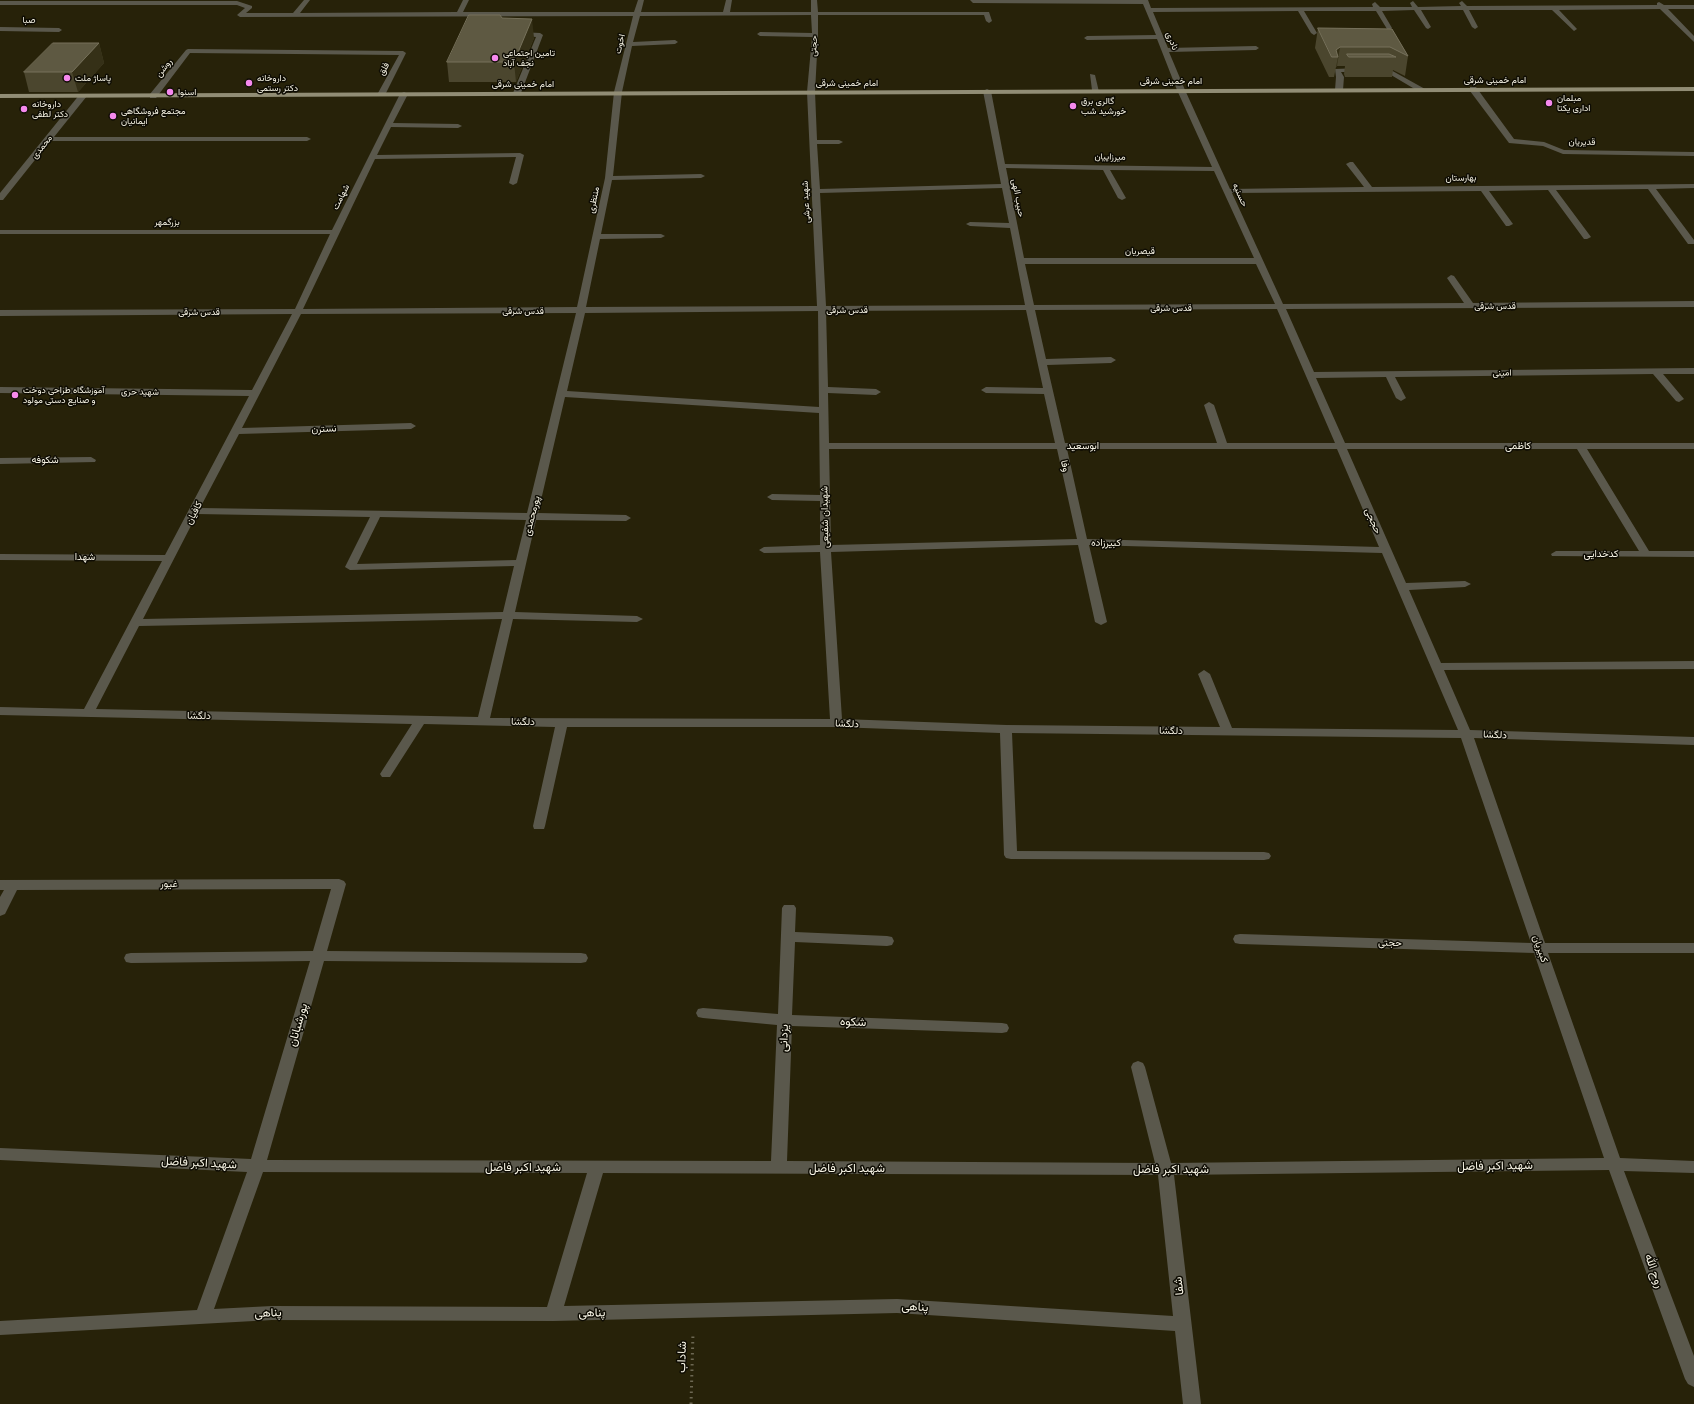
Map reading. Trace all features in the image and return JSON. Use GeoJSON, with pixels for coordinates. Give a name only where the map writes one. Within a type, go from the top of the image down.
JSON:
{"type":"FeatureCollection","features":[{"type":"Feature","properties":{"kind":"main road","name":"امام خمینی شرقی"},"geometry":{"type":"LineString","coordinates":[[0,96],[1694,88]]}},
{"type":"Feature","properties":{"kind":"street"},"geometry":{"type":"LineString","coordinates":[[295,15],[307,0]]}},
{"type":"Feature","properties":{"kind":"street"},"geometry":{"type":"LineString","coordinates":[[459,15],[466,0]]}},
{"type":"Feature","properties":{"kind":"street","name":"اخوت"},"geometry":{"type":"LineString","coordinates":[[618,92],[641,0]]}},
{"type":"Feature","properties":{"kind":"street"},"geometry":{"type":"LineString","coordinates":[[726,13],[729,0]]}},
{"type":"Feature","properties":{"kind":"street","name":"حجتی"},"geometry":{"type":"LineString","coordinates":[[811,92],[814,0]]}},
{"type":"Feature","properties":{"kind":"street"},"geometry":{"type":"LineString","coordinates":[[1249,0],[1257,9]]}},
{"type":"Feature","properties":{"kind":"street"},"geometry":{"type":"LineString","coordinates":[[1325,0],[1327,9]]}},
{"type":"Feature","properties":{"kind":"street"},"geometry":{"type":"LineString","coordinates":[[1372,0],[1379,8],[1389,28]]}},
{"type":"Feature","properties":{"kind":"street"},"geometry":{"type":"LineString","coordinates":[[1412,0],[1415,8],[1428,27]]}},
{"type":"Feature","properties":{"kind":"street"},"geometry":{"type":"LineString","coordinates":[[1460,0],[1475,27]]}},
{"type":"Feature","properties":{"kind":"street"},"geometry":{"type":"LineString","coordinates":[[1655,0],[1694,40]]}},
{"type":"Feature","properties":{"kind":"street"},"geometry":{"type":"LineString","coordinates":[[954,13],[973,1],[1146,1]]}},
{"type":"Feature","properties":{"kind":"street","name":"نادری"},"geometry":{"type":"LineString","coordinates":[[1146,1],[1182,90]]}},
{"type":"Feature","properties":{"kind":"street"},"geometry":{"type":"LineString","coordinates":[[0,3],[237,3],[250,7],[240,16],[637,13],[987,13],[989,21]]}},
{"type":"Feature","properties":{"kind":"street"},"geometry":{"type":"LineString","coordinates":[[1553,7],[1574,29]]}},
{"type":"Feature","properties":{"kind":"street"},"geometry":{"type":"LineString","coordinates":[[1149,10],[1694,7]]}},
{"type":"Feature","properties":{"kind":"street"},"geometry":{"type":"LineString","coordinates":[[1300,9],[1314,33]]}},
{"type":"Feature","properties":{"kind":"street","name":"صبا"},"geometry":{"type":"LineString","coordinates":[[0,29],[59,30]]}},
{"type":"Feature","properties":{"kind":"street"},"geometry":{"type":"LineString","coordinates":[[513,34],[540,35],[517,93]]}},
{"type":"Feature","properties":{"kind":"street"},"geometry":{"type":"LineString","coordinates":[[760,34],[814,35]]}},
{"type":"Feature","properties":{"kind":"street"},"geometry":{"type":"LineString","coordinates":[[1087,38],[1160,37]]}},
{"type":"Feature","properties":{"kind":"street"},"geometry":{"type":"LineString","coordinates":[[629,44],[675,42]]}},
{"type":"Feature","properties":{"kind":"street"},"geometry":{"type":"LineString","coordinates":[[1166,50],[1256,48]]}},
{"type":"Feature","properties":{"kind":"street","name":"فلق"},"geometry":{"type":"LineString","coordinates":[[188,52],[403,52],[382,93]]}},
{"type":"Feature","properties":{"kind":"street","name":"روشن"},"geometry":{"type":"LineString","coordinates":[[153,96],[188,52]]}},
{"type":"Feature","properties":{"kind":"street"},"geometry":{"type":"LineString","coordinates":[[1339,90],[1340,77],[1336,70],[1387,70],[1421,89]]}},
{"type":"Feature","properties":{"kind":"street"},"geometry":{"type":"LineString","coordinates":[[1092,75],[1096,90]]}},
{"type":"Feature","properties":{"kind":"street","name":"قدیریان"},"geometry":{"type":"LineString","coordinates":[[1473,89],[1512,141],[1544,144],[1562,152],[1694,154]]}},
{"type":"Feature","properties":{"kind":"street","name":"حسنیه"},"geometry":{"type":"LineString","coordinates":[[1182,90],[1281,308]]}},
{"type":"Feature","properties":{"kind":"street","name":"حبیب الهی"},"geometry":{"type":"LineString","coordinates":[[987,91],[1013,226],[1022,261],[1030,309]]}},
{"type":"Feature","properties":{"kind":"street","name":"منتظری"},"geometry":{"type":"LineString","coordinates":[[581,311],[609,178],[618,92]]}},
{"type":"Feature","properties":{"kind":"street","name":"شهید عرشی"},"geometry":{"type":"LineString","coordinates":[[811,92],[822,310]]}},
{"type":"Feature","properties":{"kind":"street","name":"شهامت"},"geometry":{"type":"LineString","coordinates":[[298,311],[334,232],[404,94]]}},
{"type":"Feature","properties":{"kind":"street","name":"محمدی"},"geometry":{"type":"LineString","coordinates":[[0,198],[83,96]]}},
{"type":"Feature","properties":{"kind":"street"},"geometry":{"type":"LineString","coordinates":[[389,125],[458,126]]}},
{"type":"Feature","properties":{"kind":"street"},"geometry":{"type":"LineString","coordinates":[[48,139],[307,139]]}},
{"type":"Feature","properties":{"kind":"street"},"geometry":{"type":"LineString","coordinates":[[814,142],[839,142]]}},
{"type":"Feature","properties":{"kind":"street"},"geometry":{"type":"LineString","coordinates":[[373,157],[520,155],[513,183]]}},
{"type":"Feature","properties":{"kind":"street"},"geometry":{"type":"LineString","coordinates":[[1350,164],[1369,189]]}},
{"type":"Feature","properties":{"kind":"street","name":"میرزاییان"},"geometry":{"type":"LineString","coordinates":[[1002,166],[1218,169]]}},
{"type":"Feature","properties":{"kind":"street"},"geometry":{"type":"LineString","coordinates":[[1105,167],[1122,198]]}},
{"type":"Feature","properties":{"kind":"street"},"geometry":{"type":"LineString","coordinates":[[609,178],[701,176]]}},
{"type":"Feature","properties":{"kind":"street"},"geometry":{"type":"LineString","coordinates":[[816,191],[1006,186]]}},
{"type":"Feature","properties":{"kind":"street"},"geometry":{"type":"LineString","coordinates":[[1650,186],[1691,242],[1694,242]]}},
{"type":"Feature","properties":{"kind":"street","name":"بهارستان"},"geometry":{"type":"LineString","coordinates":[[1228,191],[1694,186]]}},
{"type":"Feature","properties":{"kind":"street"},"geometry":{"type":"LineString","coordinates":[[1550,187],[1587,237]]}},
{"type":"Feature","properties":{"kind":"street"},"geometry":{"type":"LineString","coordinates":[[1483,188],[1509,224]]}},
{"type":"Feature","properties":{"kind":"street"},"geometry":{"type":"LineString","coordinates":[[970,224],[1013,226]]}},
{"type":"Feature","properties":{"kind":"street","name":"بزرگمهر"},"geometry":{"type":"LineString","coordinates":[[0,232],[334,232]]}},
{"type":"Feature","properties":{"kind":"street"},"geometry":{"type":"LineString","coordinates":[[596,237],[661,236]]}},
{"type":"Feature","properties":{"kind":"street","name":"قیصریان"},"geometry":{"type":"LineString","coordinates":[[1022,261],[1259,261]]}},
{"type":"Feature","properties":{"kind":"street"},"geometry":{"type":"LineString","coordinates":[[1451,278],[1471,306]]}},
{"type":"Feature","properties":{"kind":"street","name":"قدس شرقی"},"geometry":{"type":"LineString","coordinates":[[0,313],[1281,308],[1694,304]]}},
{"type":"Feature","properties":{"kind":"street","name":"حججی"},"geometry":{"type":"LineString","coordinates":[[1281,308],[1466,734]]}},
{"type":"Feature","properties":{"kind":"street","name":"وفا"},"geometry":{"type":"LineString","coordinates":[[1030,309],[1101,622]]}},
{"type":"Feature","properties":{"kind":"street","name":"شهیدان شفیعی"},"geometry":{"type":"LineString","coordinates":[[822,310],[826,548],[836,723]]}},
{"type":"Feature","properties":{"kind":"street","name":"کافیان"},"geometry":{"type":"LineString","coordinates":[[88,713],[195,511],[298,311]]}},
{"type":"Feature","properties":{"kind":"street","name":"پورمحمدی"},"geometry":{"type":"LineString","coordinates":[[483,721],[581,311]]}},
{"type":"Feature","properties":{"kind":"street"},"geometry":{"type":"LineString","coordinates":[[1042,362],[1110,360]]}},
{"type":"Feature","properties":{"kind":"street"},"geometry":{"type":"LineString","coordinates":[[1655,371],[1679,399]]}},
{"type":"Feature","properties":{"kind":"street","name":"امینی"},"geometry":{"type":"LineString","coordinates":[[1311,375],[1694,371]]}},
{"type":"Feature","properties":{"kind":"street"},"geometry":{"type":"LineString","coordinates":[[1389,374],[1401,398]]}},
{"type":"Feature","properties":{"kind":"street","name":"شهید حری"},"geometry":{"type":"LineString","coordinates":[[0,390],[256,393]]}},
{"type":"Feature","properties":{"kind":"street"},"geometry":{"type":"LineString","coordinates":[[823,390],[876,392]]}},
{"type":"Feature","properties":{"kind":"street"},"geometry":{"type":"LineString","coordinates":[[986,390],[1048,391]]}},
{"type":"Feature","properties":{"kind":"street"},"geometry":{"type":"LineString","coordinates":[[561,394],[824,410]]}},
{"type":"Feature","properties":{"kind":"street"},"geometry":{"type":"LineString","coordinates":[[1209,405],[1224,446]]}},
{"type":"Feature","properties":{"kind":"street","name":"نسترن"},"geometry":{"type":"LineString","coordinates":[[236,431],[412,426]]}},
{"type":"Feature","properties":{"kind":"street","name":"ابوسعید"},"geometry":{"type":"LineString","coordinates":[[824,446],[1341,446]]}},
{"type":"Feature","properties":{"kind":"street","name":"کاظمی"},"geometry":{"type":"LineString","coordinates":[[1341,446],[1694,446]]}},
{"type":"Feature","properties":{"kind":"street"},"geometry":{"type":"LineString","coordinates":[[1580,446],[1646,554]]}},
{"type":"Feature","properties":{"kind":"street","name":"شکوفه"},"geometry":{"type":"LineString","coordinates":[[0,461],[91,460]]}},
{"type":"Feature","properties":{"kind":"street"},"geometry":{"type":"LineString","coordinates":[[772,497],[825,498]]}},
{"type":"Feature","properties":{"kind":"street"},"geometry":{"type":"LineString","coordinates":[[195,511],[532,515],[626,518]]}},
{"type":"Feature","properties":{"kind":"street"},"geometry":{"type":"LineString","coordinates":[[377,513],[350,567],[520,563]]}},
{"type":"Feature","properties":{"kind":"street","name":"کبیرزاده"},"geometry":{"type":"LineString","coordinates":[[764,550],[1083,542],[1386,550]]}},
{"type":"Feature","properties":{"kind":"street","name":"کدخدایی"},"geometry":{"type":"LineString","coordinates":[[1556,554],[1694,554]]}},
{"type":"Feature","properties":{"kind":"street","name":"شهدا"},"geometry":{"type":"LineString","coordinates":[[0,557],[170,558]]}},
{"type":"Feature","properties":{"kind":"street"},"geometry":{"type":"LineString","coordinates":[[1402,587],[1465,584]]}},
{"type":"Feature","properties":{"kind":"street"},"geometry":{"type":"LineString","coordinates":[[136,623],[508,615],[637,619]]}},
{"type":"Feature","properties":{"kind":"street"},"geometry":{"type":"LineString","coordinates":[[1437,667],[1694,664]]}},
{"type":"Feature","properties":{"kind":"street"},"geometry":{"type":"LineString","coordinates":[[1204,674],[1228,732]]}},
{"type":"Feature","properties":{"kind":"street","name":"دلگشا"},"geometry":{"type":"LineString","coordinates":[[0,711],[562,723],[836,723],[1006,729],[1466,734],[1694,742]]}},
{"type":"Feature","properties":{"kind":"street"},"geometry":{"type":"LineString","coordinates":[[386,774],[420,720]]}},
{"type":"Feature","properties":{"kind":"street"},"geometry":{"type":"LineString","coordinates":[[539,826],[562,723]]}},
{"type":"Feature","properties":{"kind":"street"},"geometry":{"type":"LineString","coordinates":[[1006,729],[1011,855],[1264,856]]}},
{"type":"Feature","properties":{"kind":"street","name":"کبیریان"},"geometry":{"type":"LineString","coordinates":[[1466,734],[1614,1164]]}},
{"type":"Feature","properties":{"kind":"street","name":"غیور"},"geometry":{"type":"LineString","coordinates":[[7,885],[339,884]]}},
{"type":"Feature","properties":{"kind":"street","name":"پورشبانان"},"geometry":{"type":"LineString","coordinates":[[203,1317],[257,1166],[339,884]]}},
{"type":"Feature","properties":{"kind":"street"},"geometry":{"type":"LineString","coordinates":[[0,911],[7,885]]}},
{"type":"Feature","properties":{"kind":"street","name":"یزدانی"},"geometry":{"type":"LineString","coordinates":[[779,1168],[789,908]]}},
{"type":"Feature","properties":{"kind":"street"},"geometry":{"type":"LineString","coordinates":[[788,937],[886,941]]}},
{"type":"Feature","properties":{"kind":"street","name":"حجتی"},"geometry":{"type":"LineString","coordinates":[[1240,939],[1539,948],[1694,948]]}},
{"type":"Feature","properties":{"kind":"street"},"geometry":{"type":"LineString","coordinates":[[131,958],[318,956],[581,958]]}},
{"type":"Feature","properties":{"kind":"street","name":"شکوه"},"geometry":{"type":"LineString","coordinates":[[703,1013],[784,1020],[1002,1028]]}},
{"type":"Feature","properties":{"kind":"street","name":"شفا"},"geometry":{"type":"LineString","coordinates":[[1138,1067],[1165,1169],[1192,1404]]}},
{"type":"Feature","properties":{"kind":"street","name":"شهید اکبر فاضل"},"geometry":{"type":"LineString","coordinates":[[0,1154],[257,1166],[1165,1169],[1614,1164],[1694,1167]]}},
{"type":"Feature","properties":{"kind":"street","name":"روح الله"},"geometry":{"type":"LineString","coordinates":[[1614,1164],[1694,1379]]}},
{"type":"Feature","properties":{"kind":"street"},"geometry":{"type":"LineString","coordinates":[[553,1314],[597,1167]]}},
{"type":"Feature","properties":{"kind":"street","name":"پناهی"},"geometry":{"type":"LineString","coordinates":[[0,1328],[272,1313],[553,1314],[897,1306],[1183,1324]]}},
{"type":"Feature","properties":{"kind":"path","name":"شاداب"},"geometry":{"type":"LineString","coordinates":[[690,1404],[693,1310]]}},
{"type":"Feature","properties":{"kind":"building"},"geometry":{"type":"Polygon","coordinates":[[[469,15],[500,15],[502,18],[532,19],[514,62],[447,62],[469,15]]]}},
{"type":"Feature","properties":{"kind":"building"},"geometry":{"type":"Polygon","coordinates":[[[1318,28],[1392,29],[1408,56],[1390,47],[1340,47],[1336,50],[1338,57],[1332,57],[1318,28]]]}},
{"type":"Feature","properties":{"kind":"building"},"geometry":{"type":"Polygon","coordinates":[[[53,43],[99,43],[72,72],[24,72],[53,43]]]}},
{"type":"Feature","properties":{"kind":"building"},"geometry":{"type":"Polygon","coordinates":[[[1347,54],[1389,54],[1396,57],[1349,57],[1347,54]]]}},
{"type":"Feature","properties":{"kind":"place","name":"تامین اجتماعی نجف آباد"},"geometry":{"type":"Point","coordinates":[495,58]}},
{"type":"Feature","properties":{"kind":"place","name":"پاساژ ملت"},"geometry":{"type":"Point","coordinates":[67,78]}},
{"type":"Feature","properties":{"kind":"place","name":"داروخانه دکتر رستمی"},"geometry":{"type":"Point","coordinates":[249,83]}},
{"type":"Feature","properties":{"kind":"place","name":"اسنوا"},"geometry":{"type":"Point","coordinates":[170,92]}},
{"type":"Feature","properties":{"kind":"place","name":"مبلمان اداری یکتا"},"geometry":{"type":"Point","coordinates":[1549,103]}},
{"type":"Feature","properties":{"kind":"place","name":"گالری برق خورشید شب"},"geometry":{"type":"Point","coordinates":[1073,106]}},
{"type":"Feature","properties":{"kind":"place","name":"داروخانه دکتر لطفی"},"geometry":{"type":"Point","coordinates":[24,109]}},
{"type":"Feature","properties":{"kind":"place","name":"مجتمع فروشگاهی ایمانیان"},"geometry":{"type":"Point","coordinates":[113,116]}},
{"type":"Feature","properties":{"kind":"place","name":"آموزشگاه طراحی دوخت و صنایع دستی مولود"},"geometry":{"type":"Point","coordinates":[15,395]}}]}
